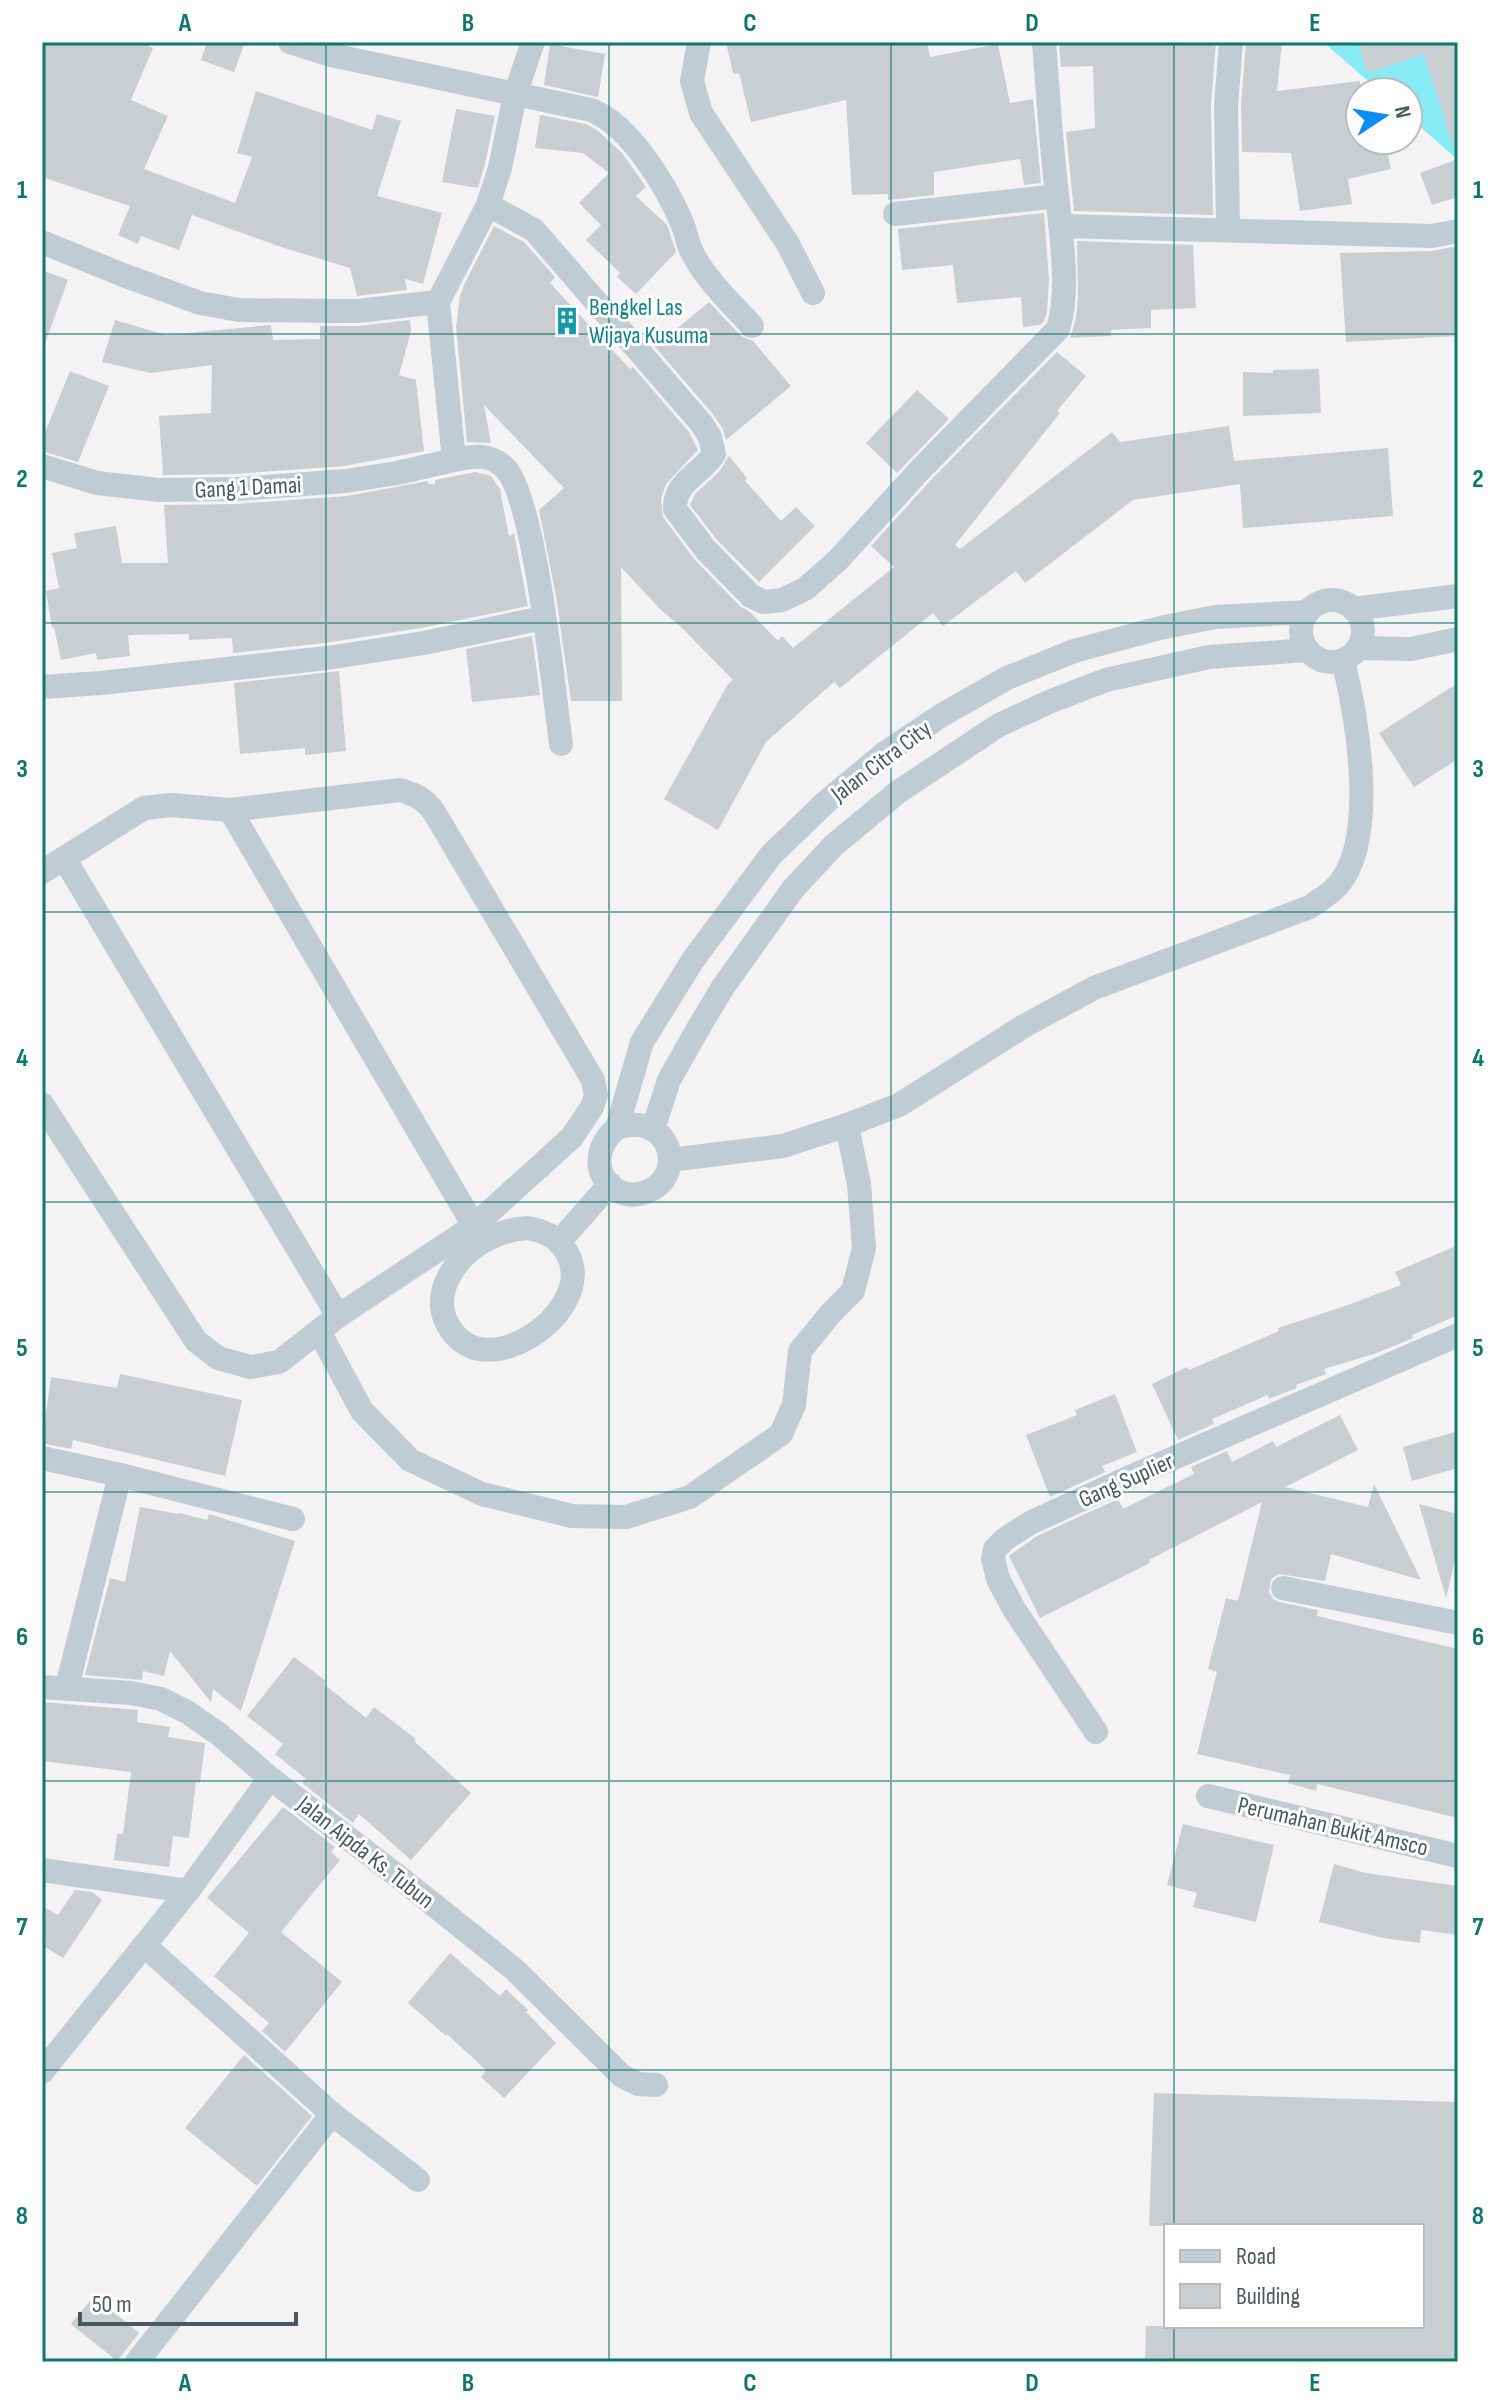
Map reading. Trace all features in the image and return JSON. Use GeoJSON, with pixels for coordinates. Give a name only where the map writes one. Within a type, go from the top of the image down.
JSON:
{"type":"FeatureCollection","features":[{"type":"Feature","properties":{"kind":"street"},"geometry":{"type":"LineString","coordinates":[[290,42],[331,55],[591,110],[602,115],[623,131],[640,151],[682,222],[693,255],[752,326]]}},
{"type":"Feature","properties":{"kind":"street"},"geometry":{"type":"LineString","coordinates":[[454,460],[438,302],[488,205],[500,168],[515,95],[533,42]]}},
{"type":"Feature","properties":{"kind":"street"},"geometry":{"type":"LineString","coordinates":[[699,42],[692,81],[701,113],[788,244],[813,293]]}},
{"type":"Feature","properties":{"kind":"street"},"geometry":{"type":"LineString","coordinates":[[488,205],[534,230],[701,423],[714,447],[714,454],[682,485],[675,509],[706,550],[751,596],[764,602],[782,600],[805,589],[837,561],[920,470],[1053,336],[1061,319],[1062,226],[1044,42]]}},
{"type":"Feature","properties":{"kind":"street"},"geometry":{"type":"LineString","coordinates":[[1228,229],[1226,105],[1231,42]]}},
{"type":"Feature","properties":{"kind":"street"},"geometry":{"type":"LineString","coordinates":[[895,214],[1057,196]]}},
{"type":"Feature","properties":{"kind":"street"},"geometry":{"type":"LineString","coordinates":[[1062,226],[1432,236],[1458,231]]}},
{"type":"Feature","properties":{"kind":"street"},"geometry":{"type":"LineString","coordinates":[[42,242],[200,303],[239,310],[357,311],[438,302]]}},
{"type":"Feature","properties":{"kind":"street","name":"Gang 1 Damai"},"geometry":{"type":"LineString","coordinates":[[42,466],[97,483],[175,490],[346,481],[474,456],[491,459],[508,471],[524,510],[561,744]]}},
{"type":"Feature","properties":{"kind":"street"},"geometry":{"type":"LineString","coordinates":[[1353,609],[1458,596]]}},
{"type":"Feature","properties":{"kind":"street"},"geometry":{"type":"LineString","coordinates":[[670,1160],[783,1146],[899,1105],[1024,1026],[1094,988],[1310,907],[1338,885],[1356,855],[1361,830],[1358,750],[1348,682],[1350,654],[1363,631],[1361,620],[1347,604],[1326,601],[1308,612],[1303,621],[1301,632],[1308,650],[1327,662],[1350,654],[1411,649],[1458,639]]}},
{"type":"Feature","properties":{"kind":"street","name":"Jalan Citra City"},"geometry":{"type":"LineString","coordinates":[[610,1184],[601,1170],[599,1158],[602,1146],[608,1135],[617,1128],[642,1042],[693,960],[771,855],[826,802],[885,753],[942,715],[1007,678],[1074,651],[1215,617],[1308,612]]}},
{"type":"Feature","properties":{"kind":"street"},"geometry":{"type":"LineString","coordinates":[[42,687],[327,658],[424,643],[543,618]]}},
{"type":"Feature","properties":{"kind":"street","name":"Jalan Citra City"},"geometry":{"type":"LineString","coordinates":[[653,1129],[669,1080],[707,1014],[793,889],[834,845],[898,792],[999,725],[1106,680],[1209,657],[1308,650]]}},
{"type":"Feature","properties":{"kind":"street"},"geometry":{"type":"LineString","coordinates":[[42,872],[144,808],[171,805],[230,810],[400,790],[427,802],[593,1080],[596,1095],[592,1107],[572,1137],[474,1226],[328,1323],[279,1362],[250,1367],[218,1358],[196,1341],[42,1104]]}},
{"type":"Feature","properties":{"kind":"street"},"geometry":{"type":"LineString","coordinates":[[230,810],[474,1226]]}},
{"type":"Feature","properties":{"kind":"street"},"geometry":{"type":"LineString","coordinates":[[64,858],[328,1323],[362,1411],[410,1460],[482,1494],[572,1516],[626,1517],[690,1497],[781,1434],[794,1405],[800,1351],[853,1291],[864,1248],[859,1184],[847,1125]]}},
{"type":"Feature","properties":{"kind":"street"},"geometry":{"type":"LineString","coordinates":[[559,1242],[610,1184],[616,1190],[640,1195],[661,1183],[667,1172],[670,1160],[668,1148],[653,1129],[641,1124],[617,1128]]}},
{"type":"Feature","properties":{"kind":"street"},"geometry":{"type":"LineString","coordinates":[[527,1228],[541,1230],[559,1242],[570,1258],[574,1271],[573,1285],[561,1310],[541,1328],[502,1349],[488,1350],[474,1348],[452,1332],[445,1320],[442,1293],[447,1280],[469,1251],[499,1234],[527,1228]]}},
{"type":"Feature","properties":{"kind":"street","name":"Gang Suplier"},"geometry":{"type":"LineString","coordinates":[[1096,1732],[1014,1609],[998,1579],[993,1558],[995,1549],[1005,1539],[1045,1517],[1458,1335]]}},
{"type":"Feature","properties":{"kind":"street"},"geometry":{"type":"LineString","coordinates":[[42,1458],[293,1519]]}},
{"type":"Feature","properties":{"kind":"street"},"geometry":{"type":"LineString","coordinates":[[67,1687],[120,1475]]}},
{"type":"Feature","properties":{"kind":"street"},"geometry":{"type":"LineString","coordinates":[[1283,1588],[1458,1623]]}},
{"type":"Feature","properties":{"kind":"street","name":"Jalan Aipda Ks. Tubun"},"geometry":{"type":"LineString","coordinates":[[42,1687],[131,1693],[161,1699],[187,1712],[515,1970],[622,2076],[638,2084],[656,2085]]}},
{"type":"Feature","properties":{"kind":"street"},"geometry":{"type":"LineString","coordinates":[[42,2072],[188,1891],[270,1778]]}},
{"type":"Feature","properties":{"kind":"street","name":"Perumahan Bukit Amsco"},"geometry":{"type":"LineString","coordinates":[[1208,1796],[1458,1856]]}},
{"type":"Feature","properties":{"kind":"street"},"geometry":{"type":"LineString","coordinates":[[42,1870],[188,1891]]}},
{"type":"Feature","properties":{"kind":"street"},"geometry":{"type":"LineString","coordinates":[[144,1945],[332,2114],[418,2180]]}},
{"type":"Feature","properties":{"kind":"street"},"geometry":{"type":"LineString","coordinates":[[137,2362],[332,2114]]}},
{"type":"Feature","properties":{"kind":"water"},"geometry":{"type":"Polygon","coordinates":[[[1323,42],[1458,42],[1458,160],[1424,130],[1424,76],[1362,76],[1323,42]]]}},
{"type":"Feature","properties":{"kind":"building"},"geometry":{"type":"Polygon","coordinates":[[[42,42],[140,42],[153,48],[131,100],[168,116],[144,169],[235,203],[252,157],[237,153],[256,91],[372,130],[377,114],[401,121],[377,196],[442,213],[423,284],[405,279],[407,290],[357,296],[350,268],[192,215],[179,250],[141,236],[138,244],[118,235],[130,206],[42,177],[42,42]]]}},
{"type":"Feature","properties":{"kind":"building"},"geometry":{"type":"Polygon","coordinates":[[[207,42],[245,42],[234,72],[201,60],[207,42]]]}},
{"type":"Feature","properties":{"kind":"building"},"geometry":{"type":"Polygon","coordinates":[[[726,42],[927,42],[930,57],[998,44],[1010,103],[1033,99],[1041,183],[1024,185],[1020,159],[934,172],[934,195],[888,200],[888,194],[852,195],[846,100],[751,122],[739,73],[733,74],[726,42]]]}},
{"type":"Feature","properties":{"kind":"building"},"geometry":{"type":"Polygon","coordinates":[[[1059,42],[1216,42],[1211,105],[1213,215],[1074,211],[1066,132],[1095,128],[1093,66],[1061,67],[1059,42]]]}},
{"type":"Feature","properties":{"kind":"building"},"geometry":{"type":"Polygon","coordinates":[[[1246,42],[1282,42],[1277,91],[1344,83],[1344,156],[1388,156],[1391,169],[1348,179],[1352,204],[1300,211],[1291,153],[1242,152],[1241,105],[1246,42]]]}},
{"type":"Feature","properties":{"kind":"building"},"geometry":{"type":"Polygon","coordinates":[[[1358,42],[1458,42],[1458,145],[1453,146],[1424,54],[1368,73],[1358,42]]]}},
{"type":"Feature","properties":{"kind":"building"},"geometry":{"type":"Polygon","coordinates":[[[550,44],[605,54],[598,97],[544,85],[550,44]]]}},
{"type":"Feature","properties":{"kind":"building"},"geometry":{"type":"Polygon","coordinates":[[[456,109],[495,116],[478,188],[442,182],[456,109]]]}},
{"type":"Feature","properties":{"kind":"building"},"geometry":{"type":"Polygon","coordinates":[[[540,115],[586,124],[597,130],[622,153],[646,187],[636,196],[667,225],[676,252],[636,294],[617,277],[620,273],[586,240],[601,225],[579,203],[609,173],[583,153],[535,148],[540,115]]]}},
{"type":"Feature","properties":{"kind":"building"},"geometry":{"type":"Polygon","coordinates":[[[1458,159],[1458,197],[1432,205],[1420,173],[1458,159]]]}},
{"type":"Feature","properties":{"kind":"building"},"geometry":{"type":"Polygon","coordinates":[[[1044,213],[1049,280],[1047,312],[1040,325],[1023,327],[1021,297],[957,303],[953,265],[902,270],[898,229],[1044,213]]]}},
{"type":"Feature","properties":{"kind":"building"},"geometry":{"type":"Polygon","coordinates":[[[494,226],[524,242],[555,277],[550,283],[630,369],[633,367],[689,432],[698,450],[666,484],[661,498],[663,517],[695,560],[740,606],[778,641],[782,636],[793,648],[894,567],[871,546],[1057,352],[1086,376],[955,545],[960,549],[1112,432],[1120,442],[1229,426],[1234,461],[1388,448],[1393,516],[1243,528],[1240,484],[1133,500],[1025,583],[1016,571],[943,626],[933,613],[840,688],[834,682],[766,742],[718,830],[664,799],[733,680],[621,567],[622,701],[571,701],[556,596],[539,510],[564,488],[484,405],[491,443],[467,442],[456,327],[464,285],[494,226]]]}},
{"type":"Feature","properties":{"kind":"building"},"geometry":{"type":"Polygon","coordinates":[[[1077,241],[1193,245],[1196,308],[1151,310],[1151,328],[1111,330],[1111,336],[1070,338],[1078,298],[1077,241]]]}},
{"type":"Feature","properties":{"kind":"building"},"geometry":{"type":"Polygon","coordinates":[[[1458,247],[1458,336],[1346,342],[1340,253],[1432,251],[1458,247]]]}},
{"type":"Feature","properties":{"kind":"building"},"geometry":{"type":"Polygon","coordinates":[[[42,270],[68,280],[45,343],[42,343],[42,270]]]}},
{"type":"Feature","properties":{"kind":"building"},"geometry":{"type":"Polygon","coordinates":[[[709,302],[741,336],[753,341],[791,386],[726,440],[723,429],[712,413],[655,347],[709,302]]]}},
{"type":"Feature","properties":{"kind":"building"},"geometry":{"type":"Polygon","coordinates":[[[115,320],[166,335],[271,325],[273,340],[320,339],[320,326],[358,326],[410,320],[411,331],[399,375],[416,380],[424,451],[344,466],[235,474],[163,475],[159,416],[211,413],[212,365],[151,373],[102,362],[115,320]]]}},
{"type":"Feature","properties":{"kind":"building"},"geometry":{"type":"Polygon","coordinates":[[[1319,369],[1321,413],[1243,416],[1243,372],[1319,369]]]}},
{"type":"Feature","properties":{"kind":"building"},"geometry":{"type":"Polygon","coordinates":[[[70,371],[109,386],[78,462],[42,451],[42,440],[70,371]]]}},
{"type":"Feature","properties":{"kind":"building"},"geometry":{"type":"Polygon","coordinates":[[[917,390],[949,419],[897,473],[866,443],[917,390]]]}},
{"type":"Feature","properties":{"kind":"building"},"geometry":{"type":"Polygon","coordinates":[[[729,456],[747,478],[745,481],[781,521],[796,507],[815,526],[759,582],[717,540],[690,505],[695,494],[719,472],[729,456]]]}},
{"type":"Feature","properties":{"kind":"building"},"geometry":{"type":"Polygon","coordinates":[[[475,472],[491,476],[500,489],[509,537],[514,533],[528,606],[421,628],[233,653],[232,638],[189,640],[189,634],[128,635],[130,656],[97,660],[96,653],[61,660],[46,591],[59,588],[52,553],[77,548],[74,533],[116,526],[122,563],[168,563],[164,505],[236,504],[347,496],[428,481],[428,484],[435,484],[435,480],[475,472]]]}},
{"type":"Feature","properties":{"kind":"building"},"geometry":{"type":"Polygon","coordinates":[[[532,636],[540,695],[472,702],[466,649],[532,636]]]}},
{"type":"Feature","properties":{"kind":"building"},"geometry":{"type":"Polygon","coordinates":[[[339,671],[346,751],[305,755],[305,748],[240,754],[234,683],[339,671]]]}},
{"type":"Feature","properties":{"kind":"building"},"geometry":{"type":"Polygon","coordinates":[[[1458,683],[1458,759],[1414,787],[1379,733],[1458,683]]]}},
{"type":"Feature","properties":{"kind":"building"},"geometry":{"type":"Polygon","coordinates":[[[1458,1245],[1458,1315],[1374,1354],[1324,1369],[1326,1374],[1296,1385],[1297,1388],[1269,1399],[1268,1395],[1212,1419],[1214,1424],[1178,1440],[1152,1384],[1279,1331],[1278,1328],[1401,1285],[1395,1272],[1458,1245]]]}},
{"type":"Feature","properties":{"kind":"building"},"geometry":{"type":"Polygon","coordinates":[[[120,1374],[242,1400],[225,1476],[73,1440],[71,1449],[42,1443],[51,1377],[117,1388],[120,1374]]]}},
{"type":"Feature","properties":{"kind":"building"},"geometry":{"type":"Polygon","coordinates":[[[1115,1394],[1137,1452],[1102,1466],[1105,1472],[1050,1497],[1026,1435],[1077,1415],[1075,1410],[1115,1394]]]}},
{"type":"Feature","properties":{"kind":"building"},"geometry":{"type":"Polygon","coordinates":[[[1340,1415],[1358,1450],[1285,1487],[1368,1507],[1374,1484],[1421,1580],[1331,1554],[1325,1581],[1279,1574],[1271,1579],[1269,1592],[1279,1602],[1318,1610],[1317,1616],[1458,1649],[1458,1818],[1317,1784],[1316,1791],[1288,1783],[1290,1775],[1197,1754],[1217,1672],[1208,1669],[1226,1598],[1238,1601],[1262,1502],[1040,1618],[1009,1556],[1037,1536],[1118,1499],[1123,1509],[1194,1474],[1191,1467],[1227,1451],[1232,1462],[1273,1441],[1276,1447],[1340,1415]]]}},
{"type":"Feature","properties":{"kind":"building"},"geometry":{"type":"Polygon","coordinates":[[[1458,1431],[1458,1468],[1412,1481],[1403,1447],[1458,1431]]]}},
{"type":"Feature","properties":{"kind":"building"},"geometry":{"type":"Polygon","coordinates":[[[1419,1504],[1458,1514],[1458,1548],[1446,1598],[1419,1504]]]}},
{"type":"Feature","properties":{"kind":"building"},"geometry":{"type":"Polygon","coordinates":[[[140,1507],[207,1520],[209,1514],[295,1541],[241,1711],[213,1689],[211,1702],[170,1651],[164,1676],[143,1671],[142,1680],[85,1675],[110,1578],[125,1582],[140,1507]]]}},
{"type":"Feature","properties":{"kind":"building"},"geometry":{"type":"Polygon","coordinates":[[[294,1657],[366,1718],[374,1707],[416,1739],[414,1741],[471,1793],[411,1860],[359,1814],[353,1823],[302,1783],[306,1779],[275,1754],[283,1744],[247,1716],[294,1657]]]}},
{"type":"Feature","properties":{"kind":"building"},"geometry":{"type":"Polygon","coordinates":[[[42,1702],[138,1710],[137,1722],[170,1727],[168,1737],[205,1743],[189,1838],[173,1836],[169,1867],[114,1860],[117,1834],[123,1834],[131,1772],[42,1761],[42,1702]]]}},
{"type":"Feature","properties":{"kind":"building"},"geometry":{"type":"Polygon","coordinates":[[[283,1807],[335,1847],[331,1852],[340,1860],[281,1932],[342,1982],[285,2052],[262,2031],[269,2023],[214,1976],[249,1933],[207,1898],[283,1807]]]}},
{"type":"Feature","properties":{"kind":"building"},"geometry":{"type":"Polygon","coordinates":[[[1183,1824],[1274,1845],[1256,1922],[1193,1907],[1197,1893],[1167,1885],[1183,1824]]]}},
{"type":"Feature","properties":{"kind":"building"},"geometry":{"type":"Polygon","coordinates":[[[1334,1864],[1366,1873],[1458,1886],[1458,1935],[1421,1930],[1420,1943],[1383,1938],[1319,1922],[1334,1864]]]}},
{"type":"Feature","properties":{"kind":"building"},"geometry":{"type":"Polygon","coordinates":[[[75,1890],[92,1892],[102,1900],[63,1958],[42,1945],[42,1906],[58,1915],[75,1890]]]}},
{"type":"Feature","properties":{"kind":"building"},"geometry":{"type":"Polygon","coordinates":[[[450,1953],[500,1996],[506,1989],[556,2043],[504,2098],[481,2077],[486,2070],[408,2003],[450,1953]]]}},
{"type":"Feature","properties":{"kind":"building"},"geometry":{"type":"Polygon","coordinates":[[[244,2055],[312,2116],[257,2186],[185,2128],[244,2055]]]}},
{"type":"Feature","properties":{"kind":"building"},"geometry":{"type":"Polygon","coordinates":[[[1154,2093],[1458,2102],[1458,2362],[1145,2362],[1146,2326],[1424,2328],[1424,2224],[1149,2226],[1154,2093]]]}},
{"type":"Feature","properties":{"kind":"building"},"geometry":{"type":"Polygon","coordinates":[[[94,2296],[139,2333],[117,2361],[71,2324],[94,2296]]]}},
{"type":"Feature","properties":{"kind":"place","name":"Bengkel Las Wijaya Kusuma"},"geometry":{"type":"Point","coordinates":[567,321]}}]}
